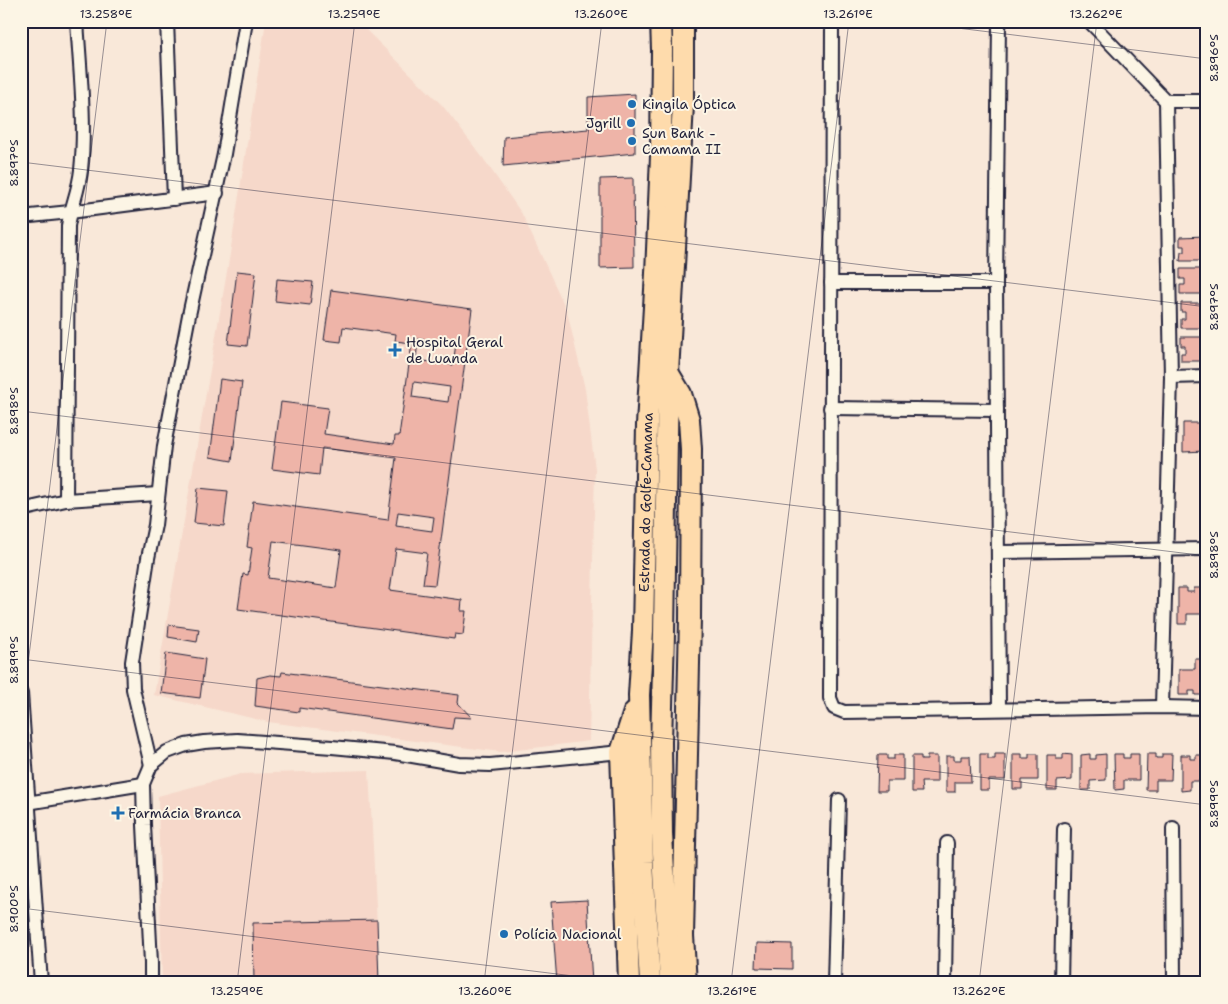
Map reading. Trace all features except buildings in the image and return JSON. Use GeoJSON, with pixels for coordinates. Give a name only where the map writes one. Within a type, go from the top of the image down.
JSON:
{"type":"FeatureCollection","features":[{"type":"Feature","properties":{"kind":"highway","name":"Estrada do Golfe-Camama"},"geometry":{"type":"LineString","coordinates":[[650,983],[643,862],[639,695],[647,425],[661,156],[661,21]]}},
{"type":"Feature","properties":{"kind":"highway","name":"Estrada do Golfe-Camama"},"geometry":{"type":"LineString","coordinates":[[670,983],[662,834],[661,742],[668,373],[683,105],[683,21]]}},
{"type":"Feature","properties":{"kind":"highway"},"geometry":{"type":"LineString","coordinates":[[668,373],[680,394],[688,420],[691,449],[690,635],[684,936],[686,983]]}},
{"type":"Feature","properties":{"kind":"highway"},"geometry":{"type":"LineString","coordinates":[[629,983],[614,753],[639,695]]}},
{"type":"Feature","properties":{"kind":"street"},"geometry":{"type":"LineString","coordinates":[[66,500],[68,226],[81,170],[83,135],[77,21]]}},
{"type":"Feature","properties":{"kind":"street"},"geometry":{"type":"LineString","coordinates":[[167,21],[174,198]]}},
{"type":"Feature","properties":{"kind":"street"},"geometry":{"type":"LineString","coordinates":[[151,765],[133,689],[132,662],[148,558],[155,526],[164,446],[189,315],[217,193],[246,21]]}},
{"type":"Feature","properties":{"kind":"street"},"geometry":{"type":"LineString","coordinates":[[832,21],[830,698],[834,708],[844,712],[1207,708]]}},
{"type":"Feature","properties":{"kind":"street"},"geometry":{"type":"LineString","coordinates":[[1089,21],[1166,102],[1171,377],[1162,707]]}},
{"type":"Feature","properties":{"kind":"street"},"geometry":{"type":"LineString","coordinates":[[998,22],[996,283],[999,709]]}},
{"type":"Feature","properties":{"kind":"street"},"geometry":{"type":"LineString","coordinates":[[1166,102],[1207,101]]}},
{"type":"Feature","properties":{"kind":"street"},"geometry":{"type":"LineString","coordinates":[[21,217],[217,193]]}},
{"type":"Feature","properties":{"kind":"street"},"geometry":{"type":"LineString","coordinates":[[831,283],[996,283]]}},
{"type":"Feature","properties":{"kind":"street"},"geometry":{"type":"LineString","coordinates":[[1171,377],[1207,376]]}},
{"type":"Feature","properties":{"kind":"street"},"geometry":{"type":"LineString","coordinates":[[830,408],[997,410]]}},
{"type":"Feature","properties":{"kind":"street"},"geometry":{"type":"LineString","coordinates":[[21,510],[66,500],[158,494]]}},
{"type":"Feature","properties":{"kind":"street"},"geometry":{"type":"LineString","coordinates":[[998,552],[1207,549]]}},
{"type":"Feature","properties":{"kind":"street"},"geometry":{"type":"LineString","coordinates":[[21,692],[25,804],[41,983]]}},
{"type":"Feature","properties":{"kind":"street"},"geometry":{"type":"LineString","coordinates":[[151,983],[143,784],[151,765],[167,752],[186,745],[237,740],[386,752],[459,764],[490,765],[614,753]]}},
{"type":"Feature","properties":{"kind":"street"},"geometry":{"type":"LineString","coordinates":[[25,804],[143,784]]}},
{"type":"Feature","properties":{"kind":"street"},"geometry":{"type":"LineString","coordinates":[[834,983],[839,800]]}},
{"type":"Feature","properties":{"kind":"street"},"geometry":{"type":"LineString","coordinates":[[1173,828],[1174,983]]}},
{"type":"Feature","properties":{"kind":"street"},"geometry":{"type":"LineString","coordinates":[[1061,983],[1064,829]]}},
{"type":"Feature","properties":{"kind":"street"},"geometry":{"type":"LineString","coordinates":[[945,983],[946,843]]}},
{"type":"Feature","properties":{"kind":"shaded area","name":"Hospital Geral de Luanda"},"geometry":{"type":"Polygon","coordinates":[[[266,21],[357,21],[442,105],[483,158],[522,214],[567,311],[585,389],[595,469],[589,741],[501,752],[268,722],[154,695],[229,260],[266,21]]]}},
{"type":"Feature","properties":{"kind":"shaded area"},"geometry":{"type":"Polygon","coordinates":[[[369,770],[380,983],[162,983],[158,796],[241,774],[369,770]]]}},
{"type":"Feature","properties":{"kind":"place","name":"Kingila Óptica"},"geometry":{"type":"Point","coordinates":[632,104]}},
{"type":"Feature","properties":{"kind":"place","name":"Jgrill"},"geometry":{"type":"Point","coordinates":[631,123]}},
{"type":"Feature","properties":{"kind":"place","name":"Sun Bank - Camama II"},"geometry":{"type":"Point","coordinates":[632,141]}},
{"type":"Feature","properties":{"kind":"place","name":"Hospital Geral de Luanda"},"geometry":{"type":"Point","coordinates":[395,350]}},
{"type":"Feature","properties":{"kind":"place","name":"Farmácia Branca"},"geometry":{"type":"Point","coordinates":[118,813]}},
{"type":"Feature","properties":{"kind":"place","name":"Polícia Nacional"},"geometry":{"type":"Point","coordinates":[504,934]}}]}
